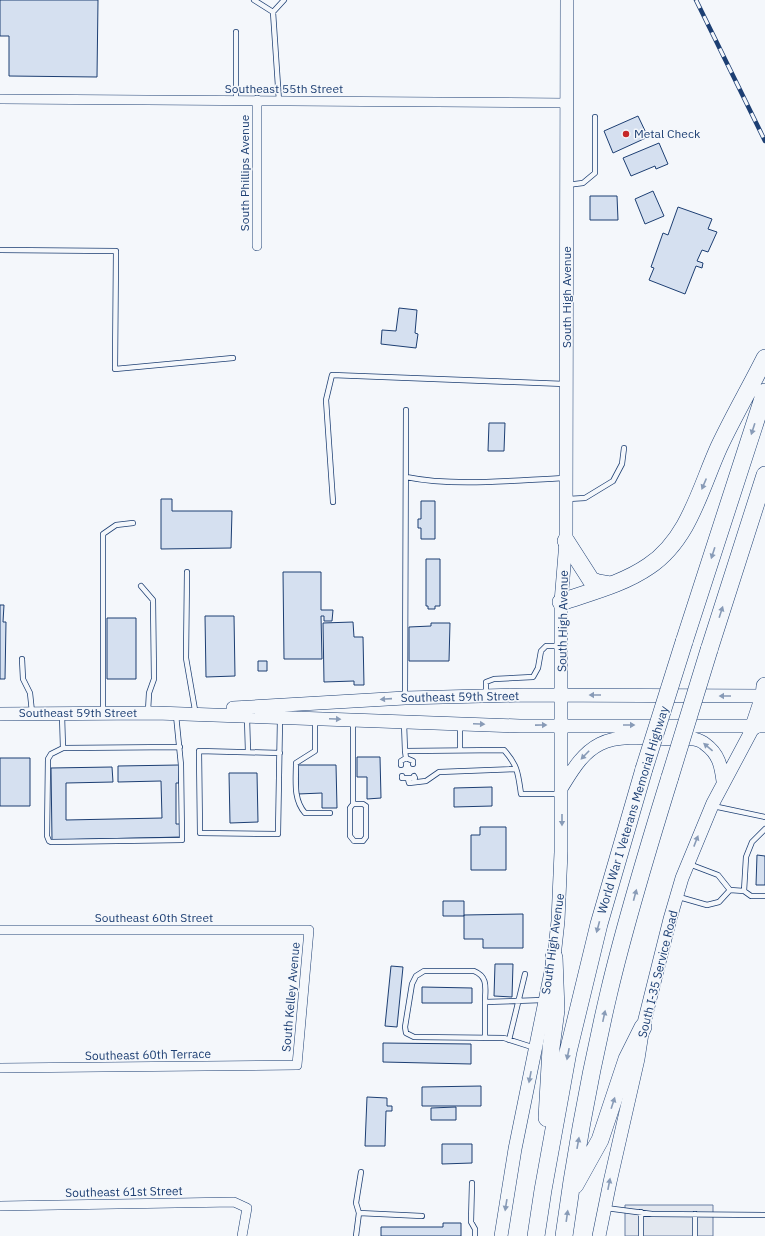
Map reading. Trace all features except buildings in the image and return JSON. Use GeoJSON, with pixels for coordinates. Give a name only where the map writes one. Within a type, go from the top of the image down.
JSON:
{"type":"FeatureCollection","features":[{"type":"Feature","properties":{"kind":"highway"},"geometry":{"type":"LineString","coordinates":[[561,602],[632,576],[649,566],[666,552],[677,539],[691,514],[719,448],[765,358]]}},
{"type":"Feature","properties":{"kind":"highway","name":"World War I Veterans Memorial Highway"},"geometry":{"type":"LineString","coordinates":[[536,1236],[568,1052],[586,975],[612,876],[684,642],[765,392]]}},
{"type":"Feature","properties":{"kind":"highway"},"geometry":{"type":"LineString","coordinates":[[564,1236],[569,1195],[587,1095],[609,992],[641,872],[709,650],[765,475]]}},
{"type":"Feature","properties":{"kind":"highway"},"geometry":{"type":"LineString","coordinates":[[566,542],[591,580],[598,584],[610,585]]}},
{"type":"Feature","properties":{"kind":"highway"},"geometry":{"type":"LineString","coordinates":[[759,726],[765,692]]}},
{"type":"Feature","properties":{"kind":"highway"},"geometry":{"type":"LineString","coordinates":[[543,1190],[551,1048],[556,1010],[554,957]]}},
{"type":"Feature","properties":{"kind":"highway"},"geometry":{"type":"LineString","coordinates":[[569,1195],[600,1140],[627,1059],[643,1027]]}},
{"type":"Feature","properties":{"kind":"main road","name":"South High Avenue"},"geometry":{"type":"LineString","coordinates":[[501,1236],[515,1149],[554,957],[560,890],[562,791],[561,602],[566,542],[567,0]]}},
{"type":"Feature","properties":{"kind":"main road","name":"Southeast 59th Street"},"geometry":{"type":"LineString","coordinates":[[152,713],[405,698],[765,692]]}},
{"type":"Feature","properties":{"kind":"main road","name":"Southeast 59th Street"},"geometry":{"type":"LineString","coordinates":[[0,714],[152,713],[520,726],[759,726]]}},
{"type":"Feature","properties":{"kind":"main road","name":"South I-35 Service Road"},"geometry":{"type":"LineString","coordinates":[[600,1236],[628,1098],[638,1059],[643,1027],[677,896],[688,864],[723,781],[759,726]]}},
{"type":"Feature","properties":{"kind":"main road"},"geometry":{"type":"LineString","coordinates":[[562,791],[574,767],[591,749],[601,743],[614,739],[694,739],[705,744],[715,753],[721,765],[723,781]]}},
{"type":"Feature","properties":{"kind":"street","name":"Southeast 55th Street"},"geometry":{"type":"LineString","coordinates":[[0,100],[257,100],[568,103]]}},
{"type":"Feature","properties":{"kind":"street","name":"South Phillips Avenue"},"geometry":{"type":"LineString","coordinates":[[257,100],[257,246]]}},
{"type":"Feature","properties":{"kind":"street","name":"Southeast 60th Street"},"geometry":{"type":"LineString","coordinates":[[0,930],[309,930]]}},
{"type":"Feature","properties":{"kind":"street","name":"South Kelley Avenue"},"geometry":{"type":"LineString","coordinates":[[297,1065],[309,930]]}},
{"type":"Feature","properties":{"kind":"street","name":"Southeast 60th Terrace"},"geometry":{"type":"LineString","coordinates":[[0,1068],[297,1065]]}},
{"type":"Feature","properties":{"kind":"street","name":"Southeast 61st Street"},"geometry":{"type":"LineString","coordinates":[[0,1206],[234,1202],[247,1208],[242,1236]]}},
{"type":"Feature","properties":{"kind":"lane"},"geometry":{"type":"LineString","coordinates":[[254,0],[273,12]]}},
{"type":"Feature","properties":{"kind":"lane"},"geometry":{"type":"LineString","coordinates":[[279,101],[273,12],[284,0]]}},
{"type":"Feature","properties":{"kind":"lane"},"geometry":{"type":"LineString","coordinates":[[236,32],[236,100]]}},
{"type":"Feature","properties":{"kind":"lane"},"geometry":{"type":"LineString","coordinates":[[567,185],[583,184],[595,173],[595,117]]}},
{"type":"Feature","properties":{"kind":"lane"},"geometry":{"type":"LineString","coordinates":[[0,250],[116,251],[115,369],[233,358]]}},
{"type":"Feature","properties":{"kind":"lane"},"geometry":{"type":"LineString","coordinates":[[332,502],[326,400],[332,375],[567,384]]}},
{"type":"Feature","properties":{"kind":"lane"},"geometry":{"type":"LineString","coordinates":[[405,698],[406,410]]}},
{"type":"Feature","properties":{"kind":"lane"},"geometry":{"type":"LineString","coordinates":[[566,499],[585,498],[613,481],[622,464],[624,448]]}},
{"type":"Feature","properties":{"kind":"lane"},"geometry":{"type":"LineString","coordinates":[[406,477],[447,482],[566,478]]}},
{"type":"Feature","properties":{"kind":"lane"},"geometry":{"type":"LineString","coordinates":[[103,713],[103,534],[116,525],[133,523]]}},
{"type":"Feature","properties":{"kind":"lane"},"geometry":{"type":"LineString","coordinates":[[187,572],[186,658],[195,710]]}},
{"type":"Feature","properties":{"kind":"lane"},"geometry":{"type":"LineString","coordinates":[[141,586],[153,600],[154,679],[149,693],[152,713]]}},
{"type":"Feature","properties":{"kind":"lane"},"geometry":{"type":"LineString","coordinates":[[486,696],[486,682],[494,679],[533,677],[538,668],[541,651],[546,646],[562,646]]}},
{"type":"Feature","properties":{"kind":"lane"},"geometry":{"type":"LineString","coordinates":[[22,659],[22,679],[30,693],[32,714]]}},
{"type":"Feature","properties":{"kind":"lane"},"geometry":{"type":"LineString","coordinates":[[62,713],[63,748]]}},
{"type":"Feature","properties":{"kind":"lane"},"geometry":{"type":"LineString","coordinates":[[176,714],[180,747],[182,840],[49,841],[47,836],[48,759],[51,754],[63,748],[180,747]]}},
{"type":"Feature","properties":{"kind":"lane"},"geometry":{"type":"LineString","coordinates":[[247,716],[248,752]]}},
{"type":"Feature","properties":{"kind":"lane"},"geometry":{"type":"LineString","coordinates":[[280,717],[280,753],[278,834],[200,833],[199,751],[280,753]]}},
{"type":"Feature","properties":{"kind":"lane"},"geometry":{"type":"LineString","coordinates":[[314,718],[315,751],[296,763],[297,799],[300,807],[305,813],[330,813]]}},
{"type":"Feature","properties":{"kind":"lane"},"geometry":{"type":"LineString","coordinates":[[353,720],[353,804],[350,808],[350,836],[354,841],[363,841],[366,837],[366,806],[363,804],[353,804]]}},
{"type":"Feature","properties":{"kind":"lane"},"geometry":{"type":"LineString","coordinates":[[404,722],[406,758]]}},
{"type":"Feature","properties":{"kind":"lane"},"geometry":{"type":"LineString","coordinates":[[460,724],[461,752]]}},
{"type":"Feature","properties":{"kind":"lane"},"geometry":{"type":"LineString","coordinates":[[405,751],[452,753],[492,752],[504,750],[514,761],[521,794],[562,791]]}},
{"type":"Feature","properties":{"kind":"lane"},"geometry":{"type":"LineString","coordinates":[[406,758],[413,761],[413,764]]}},
{"type":"Feature","properties":{"kind":"lane"},"geometry":{"type":"LineString","coordinates":[[401,765],[401,761],[406,758]]}},
{"type":"Feature","properties":{"kind":"lane"},"geometry":{"type":"LineString","coordinates":[[453,766],[453,771]]}},
{"type":"Feature","properties":{"kind":"lane"},"geometry":{"type":"LineString","coordinates":[[408,779],[409,783],[426,781],[439,772],[453,771],[462,768],[492,767],[516,769]]}},
{"type":"Feature","properties":{"kind":"lane"},"geometry":{"type":"LineString","coordinates":[[402,776],[402,778],[408,779],[415,778],[414,776]]}},
{"type":"Feature","properties":{"kind":"lane"},"geometry":{"type":"LineString","coordinates":[[712,806],[765,817]]}},
{"type":"Feature","properties":{"kind":"lane"},"geometry":{"type":"LineString","coordinates":[[744,891],[746,857],[752,842],[765,829]]}},
{"type":"Feature","properties":{"kind":"lane"},"geometry":{"type":"LineString","coordinates":[[688,864],[718,875],[730,890],[744,891],[751,896],[765,896]]}},
{"type":"Feature","properties":{"kind":"lane"},"geometry":{"type":"LineString","coordinates":[[677,896],[707,906],[719,902],[730,890]]}},
{"type":"Feature","properties":{"kind":"lane"},"geometry":{"type":"LineString","coordinates":[[485,1038],[484,978],[480,973],[474,971],[424,971],[416,976],[412,984],[404,1027],[406,1033],[414,1037],[485,1038],[504,1038],[536,1048]]}},
{"type":"Feature","properties":{"kind":"lane"},"geometry":{"type":"LineString","coordinates":[[509,1040],[525,974]]}},
{"type":"Feature","properties":{"kind":"lane"},"geometry":{"type":"LineString","coordinates":[[485,1002],[545,1000]]}},
{"type":"Feature","properties":{"kind":"lane"},"geometry":{"type":"LineString","coordinates":[[356,1236],[359,1214],[356,1202],[361,1172]]}},
{"type":"Feature","properties":{"kind":"lane"},"geometry":{"type":"LineString","coordinates":[[472,1183],[471,1222],[475,1229],[475,1236]]}},
{"type":"Feature","properties":{"kind":"lane"},"geometry":{"type":"LineString","coordinates":[[605,1208],[641,1212],[765,1216]]}},
{"type":"Feature","properties":{"kind":"lane"},"geometry":{"type":"LineString","coordinates":[[641,1212],[641,1236]]}},
{"type":"Feature","properties":{"kind":"lane"},"geometry":{"type":"LineString","coordinates":[[359,1214],[422,1216]]}},
{"type":"Feature","properties":{"kind":"lane"},"geometry":{"type":"LineString","coordinates":[[695,1214],[695,1236]]}},
{"type":"Feature","properties":{"kind":"shaded area"},"geometry":{"type":"Polygon","coordinates":[[[625,1205],[713,1205],[713,1236],[625,1236],[625,1205]]]}},
{"type":"Feature","properties":{"kind":"railway"},"geometry":{"type":"LineString","coordinates":[[696,0],[765,141]]}},
{"type":"Feature","properties":{"kind":"place","name":"Metal Check"},"geometry":{"type":"Point","coordinates":[626,134]}}]}
